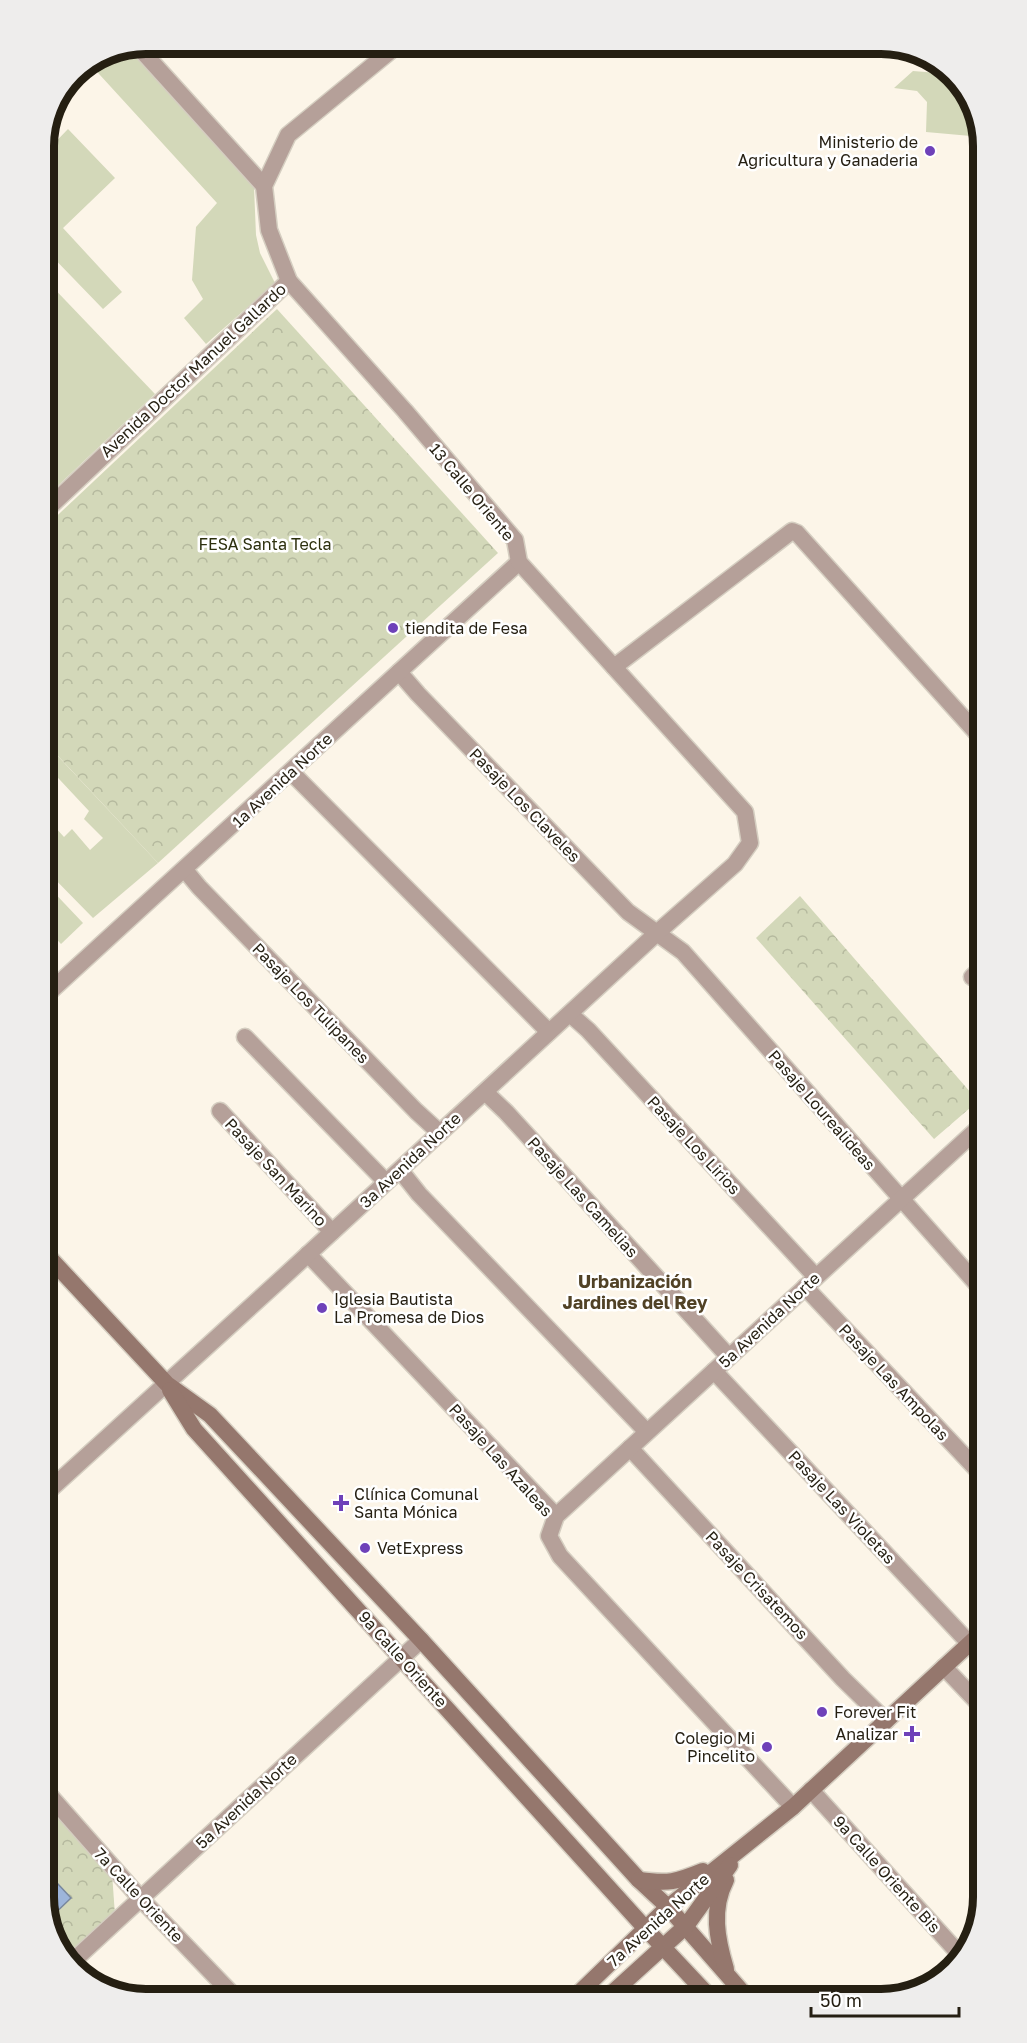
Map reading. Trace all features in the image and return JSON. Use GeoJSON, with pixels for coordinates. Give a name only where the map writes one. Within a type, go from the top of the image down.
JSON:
{"type":"FeatureCollection","features":[{"type":"Feature","properties":{"kind":"main road","name":"9a Calle Oriente"},"geometry":{"type":"LineString","coordinates":[[54,1263],[167,1384],[210,1415],[421,1641],[639,1880],[686,1926],[740,1989]]}},
{"type":"Feature","properties":{"kind":"main road","name":"9a Calle Oriente"},"geometry":{"type":"LineString","coordinates":[[167,1384],[194,1429],[702,1989]]}},
{"type":"Feature","properties":{"kind":"main road","name":"7a Avenida Norte"},"geometry":{"type":"LineString","coordinates":[[583,1989],[668,1907],[793,1807],[973,1641]]}},
{"type":"Feature","properties":{"kind":"main road","name":"7a Avenida Norte"},"geometry":{"type":"LineString","coordinates":[[617,1989],[686,1926],[743,1847]]}},
{"type":"Feature","properties":{"kind":"main road"},"geometry":{"type":"LineString","coordinates":[[639,1880],[669,1883],[683,1880],[706,1870],[743,1847]]}},
{"type":"Feature","properties":{"kind":"main road"},"geometry":{"type":"LineString","coordinates":[[728,1975],[717,1940],[716,1912],[721,1889],[743,1847]]}},
{"type":"Feature","properties":{"kind":"street"},"geometry":{"type":"LineString","coordinates":[[145,54],[264,186],[288,135],[387,54]]}},
{"type":"Feature","properties":{"kind":"street","name":"Avenida Doctor Manuel Gallardo"},"geometry":{"type":"LineString","coordinates":[[54,503],[289,281],[269,230],[264,186]]}},
{"type":"Feature","properties":{"kind":"street","name":"13 Calle Oriente"},"geometry":{"type":"LineString","coordinates":[[289,281],[405,411],[515,540],[519,562],[745,812]]}},
{"type":"Feature","properties":{"kind":"street"},"geometry":{"type":"LineString","coordinates":[[614,667],[792,531],[973,728]]}},
{"type":"Feature","properties":{"kind":"street","name":"1a Avenida Norte"},"geometry":{"type":"LineString","coordinates":[[54,988],[519,562]]}},
{"type":"Feature","properties":{"kind":"street","name":"Pasaje Los Claveles"},"geometry":{"type":"LineString","coordinates":[[399,672],[628,912],[658,932]]}},
{"type":"Feature","properties":{"kind":"street"},"geometry":{"type":"LineString","coordinates":[[291,772],[549,1032]]}},
{"type":"Feature","properties":{"kind":"street","name":"3a Avenida Norte"},"geometry":{"type":"LineString","coordinates":[[54,1485],[735,864],[750,843],[745,812]]}},
{"type":"Feature","properties":{"kind":"street","name":"Pasaje Los Tulipanes"},"geometry":{"type":"LineString","coordinates":[[185,870],[399,1094],[440,1133]]}},
{"type":"Feature","properties":{"kind":"street","name":"Pasaje Lourealideas"},"geometry":{"type":"LineString","coordinates":[[658,932],[683,952],[973,1279]]}},
{"type":"Feature","properties":{"kind":"street","name":"Pasaje Los Lirios"},"geometry":{"type":"LineString","coordinates":[[570,1014],[588,1030],[811,1282]]}},
{"type":"Feature","properties":{"kind":"street"},"geometry":{"type":"LineString","coordinates":[[245,1037],[386,1182]]}},
{"type":"Feature","properties":{"kind":"street","name":"Pasaje Las Camelias"},"geometry":{"type":"LineString","coordinates":[[485,1092],[506,1112],[729,1358]]}},
{"type":"Feature","properties":{"kind":"street","name":"Pasaje San Marino"},"geometry":{"type":"LineString","coordinates":[[220,1111],[332,1232]]}},
{"type":"Feature","properties":{"kind":"street","name":"5a Avenida Norte"},"geometry":{"type":"LineString","coordinates":[[556,1516],[973,1134]]}},
{"type":"Feature","properties":{"kind":"street"},"geometry":{"type":"LineString","coordinates":[[400,1170],[419,1194],[647,1432]]}},
{"type":"Feature","properties":{"kind":"street","name":"Pasaje Las Azaleas"},"geometry":{"type":"LineString","coordinates":[[308,1254],[556,1516],[549,1536],[560,1556],[793,1807]]}},
{"type":"Feature","properties":{"kind":"street","name":"Pasaje Las Ampolas"},"geometry":{"type":"LineString","coordinates":[[811,1282],[973,1464]]}},
{"type":"Feature","properties":{"kind":"street","name":"Pasaje Las Violetas"},"geometry":{"type":"LineString","coordinates":[[714,1371],[970,1644]]}},
{"type":"Feature","properties":{"kind":"street","name":"Pasaje Crisatemos"},"geometry":{"type":"LineString","coordinates":[[630,1448],[843,1679],[886,1720]]}},
{"type":"Feature","properties":{"kind":"street","name":"5a Avenida Norte"},"geometry":{"type":"LineString","coordinates":[[77,1957],[421,1641]]}},
{"type":"Feature","properties":{"kind":"street"},"geometry":{"type":"LineString","coordinates":[[944,1667],[973,1697]]}},
{"type":"Feature","properties":{"kind":"street","name":"9a Calle Oriente Bis"},"geometry":{"type":"LineString","coordinates":[[811,1790],[956,1950]]}},
{"type":"Feature","properties":{"kind":"street","name":"7a Calle Oriente"},"geometry":{"type":"LineString","coordinates":[[54,1801],[141,1899],[227,1989]]}},
{"type":"Feature","properties":{"kind":"green space"},"geometry":{"type":"Polygon","coordinates":[[[135,55],[254,187],[256,235],[260,253],[275,283],[206,344],[184,318],[203,299],[192,280],[196,227],[217,203],[95,70],[116,59],[135,55]]]}},
{"type":"Feature","properties":{"kind":"green space"},"geometry":{"type":"Polygon","coordinates":[[[913,71],[937,73],[961,100],[972,136],[926,132],[927,102],[917,91],[894,88],[913,71]]]}},
{"type":"Feature","properties":{"kind":"green space"},"geometry":{"type":"Polygon","coordinates":[[[68,129],[115,178],[63,228],[122,292],[103,309],[54,258],[54,144],[68,129]]]}},
{"type":"Feature","properties":{"kind":"green space"},"geometry":{"type":"Polygon","coordinates":[[[54,288],[155,394],[54,489],[54,288]]]}},
{"type":"Feature","properties":{"kind":"green space","name":"FESA Santa Tecla"},"geometry":{"type":"Polygon","coordinates":[[[277,309],[498,553],[158,863],[54,752],[54,519],[277,309]]]}},
{"type":"Feature","properties":{"kind":"green space"},"geometry":{"type":"Polygon","coordinates":[[[54,754],[158,863],[93,918],[54,878],[54,826],[64,837],[72,829],[90,850],[103,838],[84,819],[89,811],[54,774],[54,754]]]}},
{"type":"Feature","properties":{"kind":"green space"},"geometry":{"type":"Polygon","coordinates":[[[54,892],[83,923],[61,944],[54,937],[54,892]]]}},
{"type":"Feature","properties":{"kind":"green space"},"geometry":{"type":"Polygon","coordinates":[[[800,896],[973,1095],[973,1105],[934,1139],[756,938],[800,896]]]}},
{"type":"Feature","properties":{"kind":"green space"},"geometry":{"type":"Polygon","coordinates":[[[54,1809],[112,1873],[115,1915],[73,1953],[61,1932],[56,1915],[54,1809]]]}},
{"type":"Feature","properties":{"kind":"water"},"geometry":{"type":"Polygon","coordinates":[[[54,1880],[71,1898],[56,1913],[54,1880]]]}},
{"type":"Feature","properties":{"kind":"place","name":"Ministerio de Agricultura y Ganaderia"},"geometry":{"type":"Point","coordinates":[930,151]}},
{"type":"Feature","properties":{"kind":"place","name":"tiendita de Fesa"},"geometry":{"type":"Point","coordinates":[393,628]}},
{"type":"Feature","properties":{"kind":"place","name":"Iglesia Bautista La Promesa de Dios"},"geometry":{"type":"Point","coordinates":[322,1308]}},
{"type":"Feature","properties":{"kind":"place","name":"Clínica Comunal Santa Mónica"},"geometry":{"type":"Point","coordinates":[341,1503]}},
{"type":"Feature","properties":{"kind":"place","name":"VetExpress"},"geometry":{"type":"Point","coordinates":[365,1548]}},
{"type":"Feature","properties":{"kind":"place","name":"Forever Fit"},"geometry":{"type":"Point","coordinates":[822,1712]}},
{"type":"Feature","properties":{"kind":"place","name":"Analizar"},"geometry":{"type":"Point","coordinates":[912,1734]}},
{"type":"Feature","properties":{"kind":"place","name":"Colegio Mi Pincelito"},"geometry":{"type":"Point","coordinates":[767,1747]}},
{"type":"Feature","properties":{"kind":"district","name":"Urbanización Jardines del Rey"},"geometry":{"type":"Point","coordinates":[635,1291]}}]}
